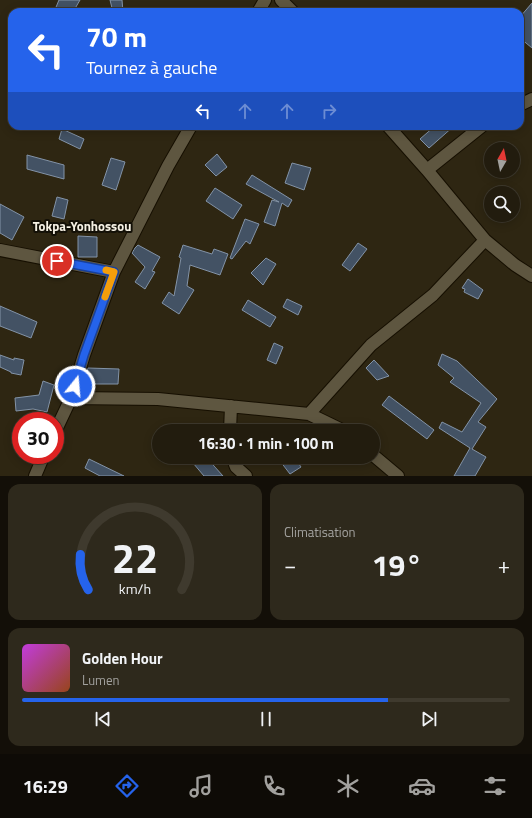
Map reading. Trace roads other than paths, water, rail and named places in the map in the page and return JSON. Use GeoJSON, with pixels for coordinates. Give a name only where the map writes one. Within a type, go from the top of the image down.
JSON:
{"type":"FeatureCollection","features":[{"type":"Feature","properties":{"kind":"street"},"geometry":{"type":"LineString","coordinates":[[281,0],[289,8]]}},
{"type":"Feature","properties":{"kind":"street"},"geometry":{"type":"LineString","coordinates":[[64,413],[71,398],[84,355],[114,272],[168,166],[189,130]]}},
{"type":"Feature","properties":{"kind":"street"},"geometry":{"type":"LineString","coordinates":[[392,130],[485,240],[515,265],[532,276]]}},
{"type":"Feature","properties":{"kind":"street"},"geometry":{"type":"LineString","coordinates":[[427,170],[477,130]]}},
{"type":"Feature","properties":{"kind":"street"},"geometry":{"type":"LineString","coordinates":[[309,414],[371,345],[433,294],[485,240]]}},
{"type":"Feature","properties":{"kind":"street"},"geometry":{"type":"LineString","coordinates":[[0,250],[114,272]]}},
{"type":"Feature","properties":{"kind":"street"},"geometry":{"type":"LineString","coordinates":[[71,398],[158,399],[230,406],[309,414],[330,424]]}},
{"type":"Feature","properties":{"kind":"street"},"geometry":{"type":"LineString","coordinates":[[230,406],[230,424]]}},
{"type":"Feature","properties":{"kind":"street"},"geometry":{"type":"LineString","coordinates":[[380,461],[398,476]]}},
{"type":"Feature","properties":{"kind":"street"},"geometry":{"type":"LineString","coordinates":[[35,476],[40,464]]}},
{"type":"Feature","properties":{"kind":"street"},"geometry":{"type":"LineString","coordinates":[[235,464],[246,476]]}},
{"type":"Feature","properties":{"kind":"district","name":"Tokpa-Yonhossou"},"geometry":{"type":"Point","coordinates":[82,226]}}]}
